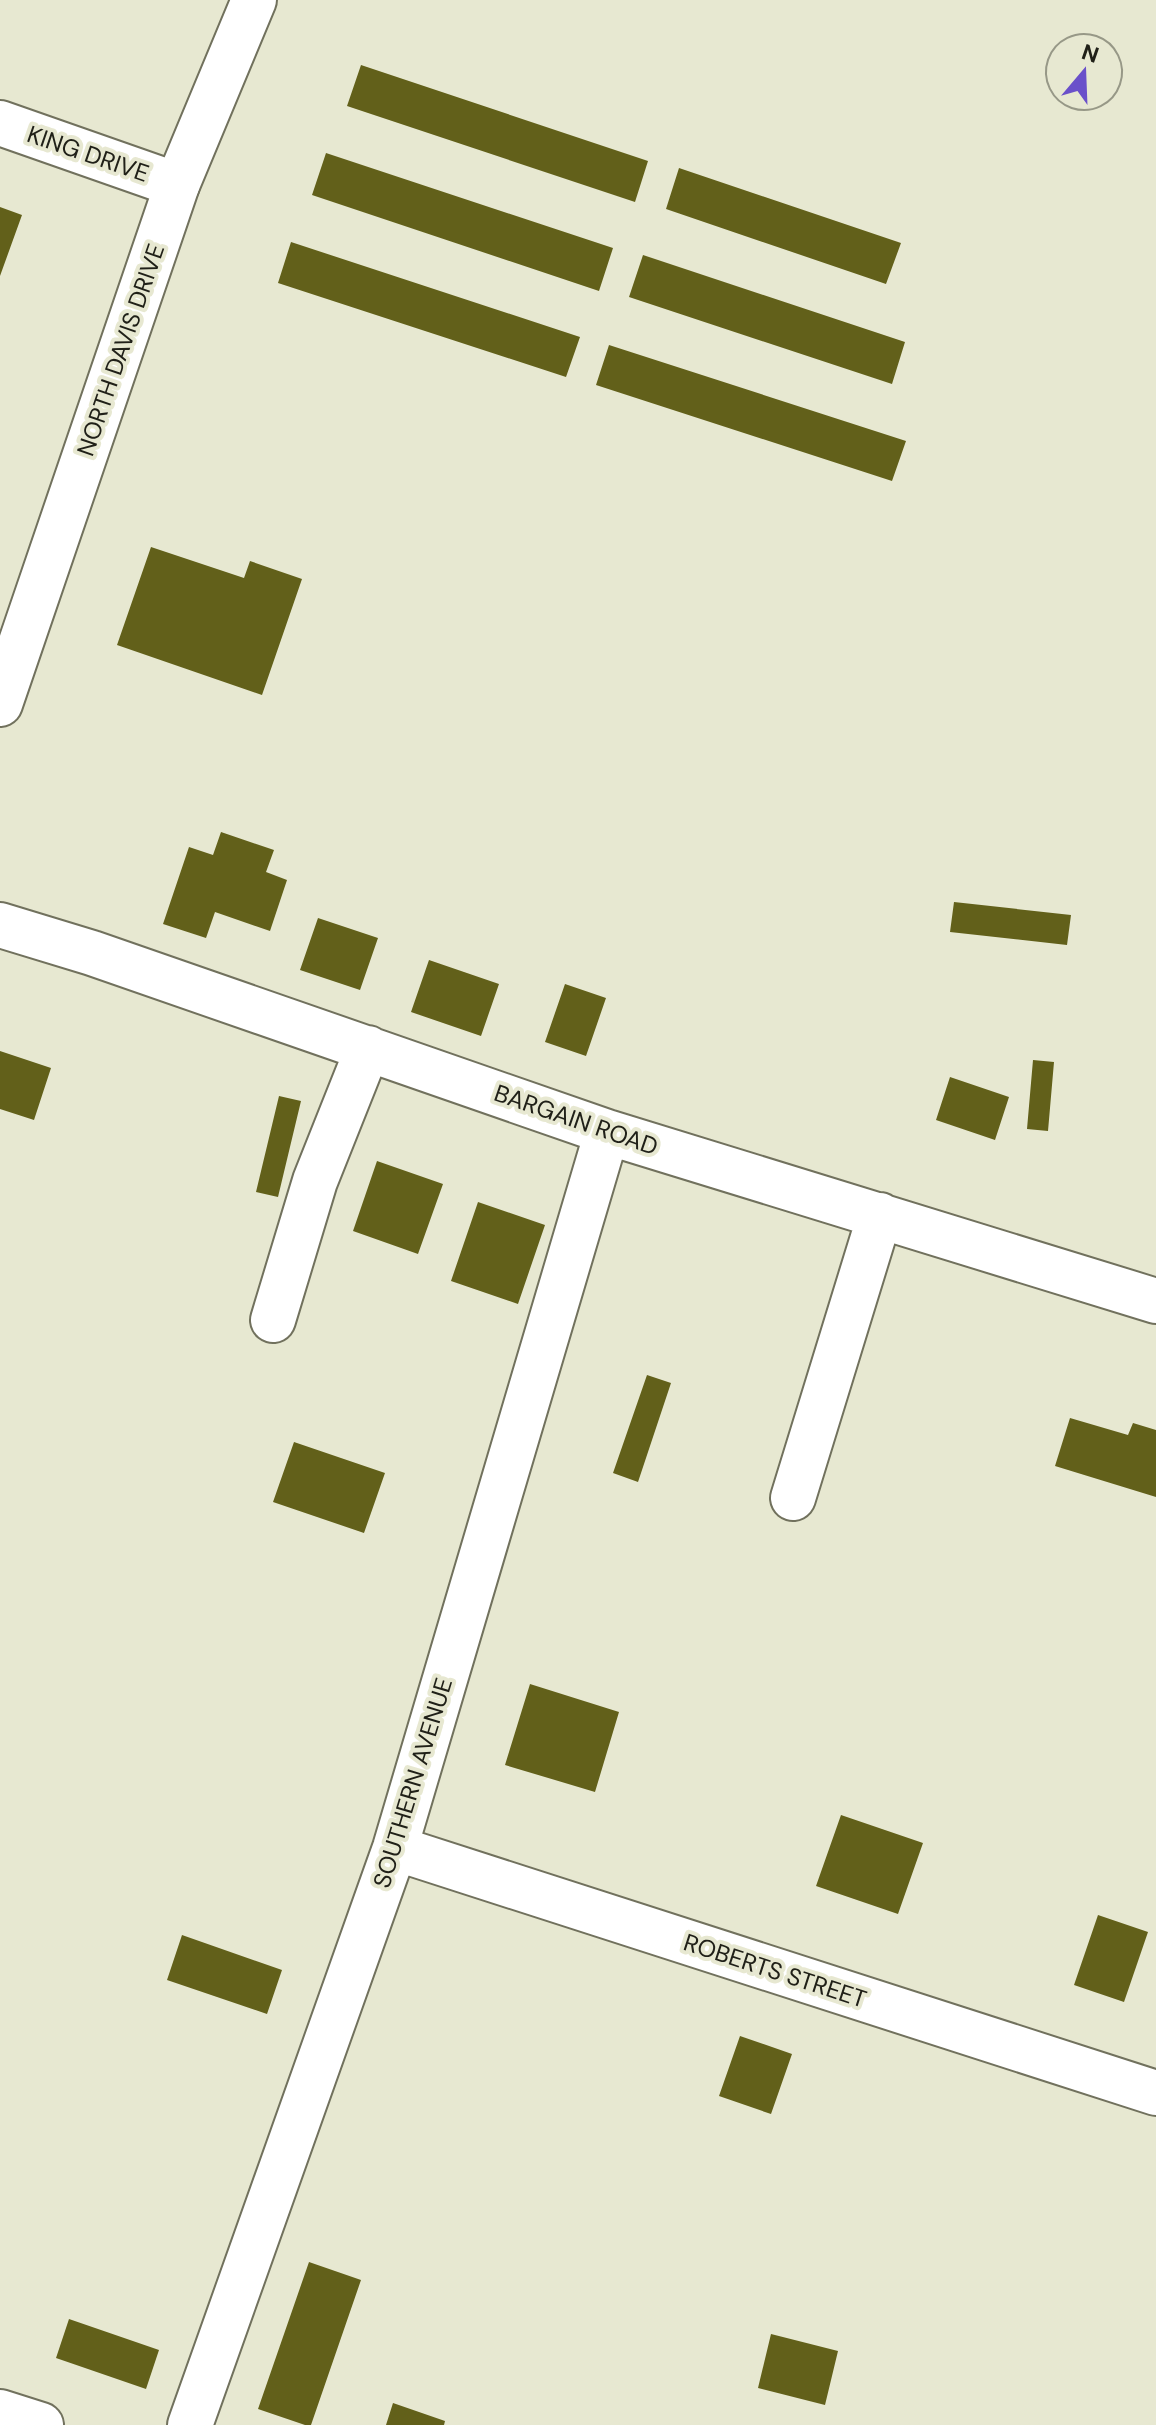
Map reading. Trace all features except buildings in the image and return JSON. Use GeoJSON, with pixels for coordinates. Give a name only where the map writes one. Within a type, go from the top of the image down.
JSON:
{"type":"FeatureCollection","features":[{"type":"Feature","properties":{"kind":"street","name":"NORTH DAVIS DRIVE"},"geometry":{"type":"LineString","coordinates":[[0,704],[177,185],[254,0]]}},
{"type":"Feature","properties":{"kind":"street","name":"KING DRIVE"},"geometry":{"type":"LineString","coordinates":[[0,123],[177,185]]}},
{"type":"Feature","properties":{"kind":"street","name":"BARGAIN ROAD"},"geometry":{"type":"LineString","coordinates":[[0,925],[92,953],[607,1132],[1156,1301]]}},
{"type":"Feature","properties":{"kind":"street"},"geometry":{"type":"LineString","coordinates":[[273,1320],[315,1181],[368,1048]]}},
{"type":"Feature","properties":{"kind":"street","name":"SOUTHERN AVENUE"},"geometry":{"type":"LineString","coordinates":[[190,2425],[395,1848],[607,1132]]}},
{"type":"Feature","properties":{"kind":"street"},"geometry":{"type":"LineString","coordinates":[[793,1498],[880,1215]]}},
{"type":"Feature","properties":{"kind":"street","name":"ROBERTS STREET"},"geometry":{"type":"LineString","coordinates":[[395,1848],[1156,2093]]}},
{"type":"Feature","properties":{"kind":"street"},"geometry":{"type":"LineString","coordinates":[[0,2412],[41,2425]]}}]}
